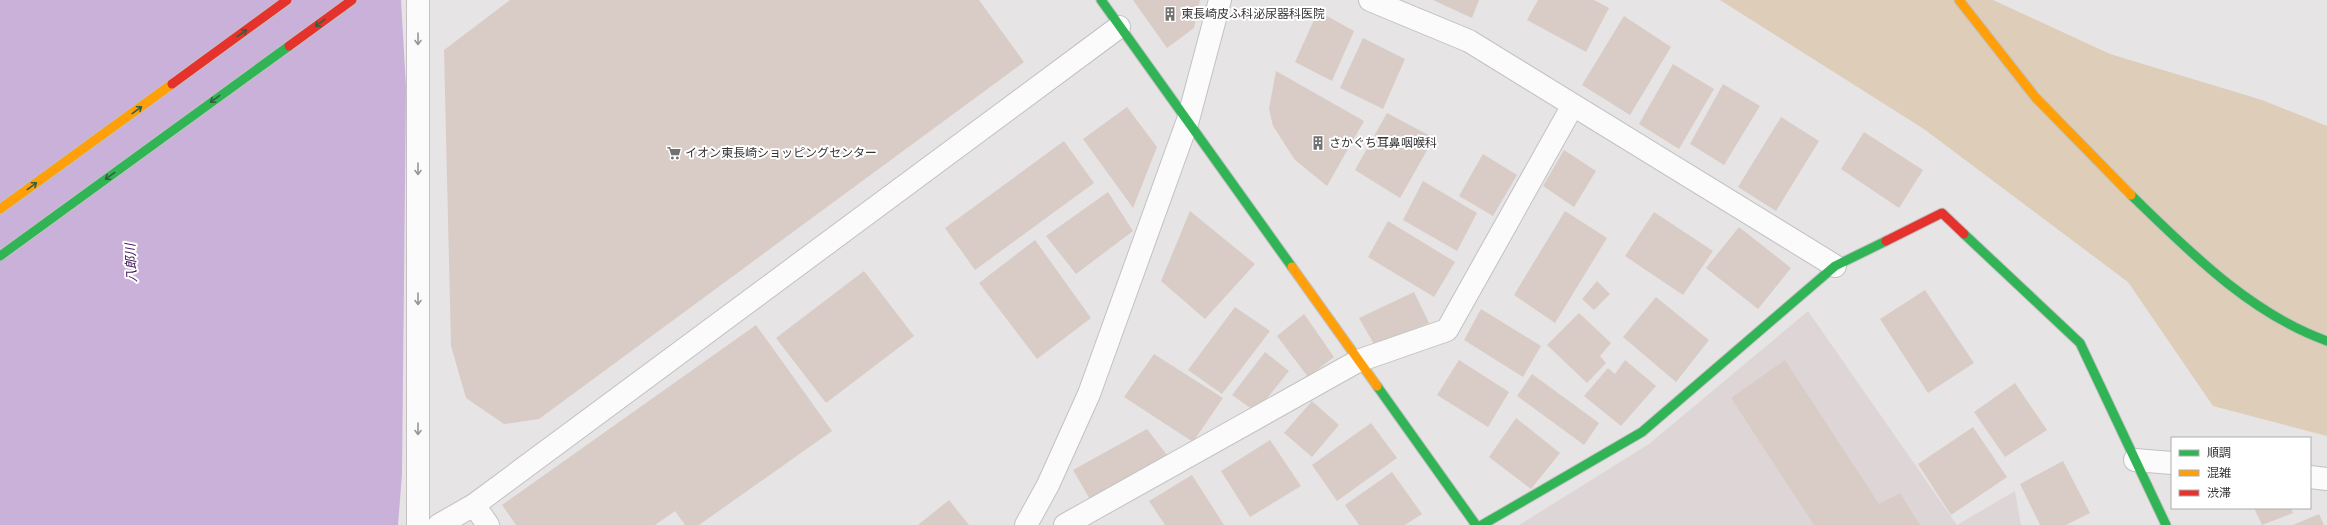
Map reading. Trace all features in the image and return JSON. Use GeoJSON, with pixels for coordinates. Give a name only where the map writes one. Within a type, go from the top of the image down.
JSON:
{"type":"FeatureCollection","features":[{"type":"Feature","properties":{"kind":"street"},"geometry":{"type":"LineString","coordinates":[[0,209],[287,0]]}},
{"type":"Feature","properties":{"kind":"street"},"geometry":{"type":"LineString","coordinates":[[0,256],[352,0]]}},
{"type":"Feature","properties":{"kind":"street"},"geometry":{"type":"LineString","coordinates":[[418,0],[418,525]]}},
{"type":"Feature","properties":{"kind":"street"},"geometry":{"type":"LineString","coordinates":[[1101,0],[1476,525]]}},
{"type":"Feature","properties":{"kind":"street"},"geometry":{"type":"LineString","coordinates":[[1026,525],[1048,485],[1089,394],[1188,120],[1220,0]]}},
{"type":"Feature","properties":{"kind":"street"},"geometry":{"type":"LineString","coordinates":[[1370,0],[1469,41],[1835,266]]}},
{"type":"Feature","properties":{"kind":"street"},"geometry":{"type":"LineString","coordinates":[[1959,0],[2035,98],[2137,202],[2212,270],[2257,306],[2281,322],[2327,341]]}},
{"type":"Feature","properties":{"kind":"street"},"geometry":{"type":"LineString","coordinates":[[439,525],[474,504],[1119,27]]}},
{"type":"Feature","properties":{"kind":"street"},"geometry":{"type":"LineString","coordinates":[[1065,525],[1358,361],[1447,330],[1573,105]]}},
{"type":"Feature","properties":{"kind":"street"},"geometry":{"type":"LineString","coordinates":[[1482,525],[1642,432],[1835,266],[1942,213],[2080,343],[2166,525]]}},
{"type":"Feature","properties":{"kind":"street"},"geometry":{"type":"LineString","coordinates":[[2135,460],[2171,463]]}},
{"type":"Feature","properties":{"kind":"street"},"geometry":{"type":"LineString","coordinates":[[2311,477],[2327,479]]}},
{"type":"Feature","properties":{"kind":"street"},"geometry":{"type":"LineString","coordinates":[[474,504],[488,525]]}},
{"type":"Feature","properties":{"kind":"shaded area"},"geometry":{"type":"Polygon","coordinates":[[[1720,0],[1993,0],[2110,54],[2262,100],[2327,126],[2327,436],[2213,406],[2128,282],[1924,129],[1720,0]]]}},
{"type":"Feature","properties":{"kind":"shaded area"},"geometry":{"type":"Polygon","coordinates":[[[1808,311],[1957,525],[1519,525],[1649,444],[1808,311]]]}},
{"type":"Feature","properties":{"kind":"shaded area"},"geometry":{"type":"Polygon","coordinates":[[[2015,491],[2021,525],[1957,525],[2015,491]]]}},
{"type":"Feature","properties":{"kind":"water","name":"八郎川"},"geometry":{"type":"Polygon","coordinates":[[[0,0],[401,0],[406,87],[402,474],[398,525],[0,525],[0,0]]]}},
{"type":"Feature","properties":{"kind":"building","name":"イオン東長崎ショッピングセンター"},"geometry":{"type":"Polygon","coordinates":[[[510,0],[979,0],[1024,62],[539,419],[504,424],[466,398],[451,346],[444,50],[510,0]]]}},
{"type":"Feature","properties":{"kind":"building","name":"東長崎皮ふ科泌尿器科医院"},"geometry":{"type":"Polygon","coordinates":[[[1133,0],[1200,0],[1194,28],[1167,48],[1133,0]]]}},
{"type":"Feature","properties":{"kind":"building"},"geometry":{"type":"Polygon","coordinates":[[[1433,0],[1479,0],[1472,18],[1433,0]]]}},
{"type":"Feature","properties":{"kind":"building"},"geometry":{"type":"Polygon","coordinates":[[[1538,0],[1594,0],[1609,8],[1586,52],[1527,20],[1538,0]]]}},
{"type":"Feature","properties":{"kind":"building"},"geometry":{"type":"Polygon","coordinates":[[[1318,11],[1354,31],[1332,81],[1295,62],[1318,11]]]}},
{"type":"Feature","properties":{"kind":"building"},"geometry":{"type":"Polygon","coordinates":[[[1624,16],[1671,47],[1630,115],[1582,85],[1624,16]]]}},
{"type":"Feature","properties":{"kind":"building"},"geometry":{"type":"Polygon","coordinates":[[[1363,38],[1405,59],[1383,109],[1340,88],[1363,38]]]}},
{"type":"Feature","properties":{"kind":"building"},"geometry":{"type":"Polygon","coordinates":[[[1673,64],[1714,89],[1679,149],[1639,124],[1673,64]]]}},
{"type":"Feature","properties":{"kind":"building","name":"さかぐち耳鼻咽喉科"},"geometry":{"type":"Polygon","coordinates":[[[1276,71],[1364,121],[1327,186],[1295,160],[1273,126],[1269,109],[1276,71]]]}},
{"type":"Feature","properties":{"kind":"building"},"geometry":{"type":"Polygon","coordinates":[[[1723,84],[1760,106],[1724,165],[1690,144],[1723,84]]]}},
{"type":"Feature","properties":{"kind":"building"},"geometry":{"type":"Polygon","coordinates":[[[1127,107],[1157,147],[1133,208],[1083,139],[1127,107]]]}},
{"type":"Feature","properties":{"kind":"building"},"geometry":{"type":"Polygon","coordinates":[[[1387,113],[1434,138],[1400,198],[1355,170],[1387,113]]]}},
{"type":"Feature","properties":{"kind":"building"},"geometry":{"type":"Polygon","coordinates":[[[1781,117],[1819,141],[1776,211],[1738,187],[1781,117]]]}},
{"type":"Feature","properties":{"kind":"building"},"geometry":{"type":"Polygon","coordinates":[[[1864,132],[1923,170],[1899,208],[1841,169],[1864,132]]]}},
{"type":"Feature","properties":{"kind":"building"},"geometry":{"type":"Polygon","coordinates":[[[1064,141],[1094,183],[975,270],[945,228],[1064,141]]]}},
{"type":"Feature","properties":{"kind":"building"},"geometry":{"type":"Polygon","coordinates":[[[1564,150],[1596,171],[1574,207],[1543,186],[1564,150]]]}},
{"type":"Feature","properties":{"kind":"building"},"geometry":{"type":"Polygon","coordinates":[[[1483,154],[1517,175],[1493,216],[1459,196],[1483,154]]]}},
{"type":"Feature","properties":{"kind":"building"},"geometry":{"type":"Polygon","coordinates":[[[1423,181],[1477,213],[1457,251],[1403,220],[1423,181]]]}},
{"type":"Feature","properties":{"kind":"building"},"geometry":{"type":"Polygon","coordinates":[[[1108,192],[1133,231],[1076,274],[1046,236],[1108,192]]]}},
{"type":"Feature","properties":{"kind":"building"},"geometry":{"type":"Polygon","coordinates":[[[1190,211],[1255,264],[1205,319],[1161,281],[1190,211]]]}},
{"type":"Feature","properties":{"kind":"building"},"geometry":{"type":"Polygon","coordinates":[[[1565,211],[1607,238],[1555,323],[1514,295],[1565,211]]]}},
{"type":"Feature","properties":{"kind":"building"},"geometry":{"type":"Polygon","coordinates":[[[1654,212],[1713,251],[1683,295],[1625,256],[1654,212]]]}},
{"type":"Feature","properties":{"kind":"building"},"geometry":{"type":"Polygon","coordinates":[[[1388,221],[1455,262],[1434,297],[1368,257],[1388,221]]]}},
{"type":"Feature","properties":{"kind":"building"},"geometry":{"type":"Polygon","coordinates":[[[1739,227],[1791,268],[1758,309],[1706,268],[1739,227]]]}},
{"type":"Feature","properties":{"kind":"building"},"geometry":{"type":"Polygon","coordinates":[[[1035,240],[1091,318],[1037,359],[979,283],[1035,240]]]}},
{"type":"Feature","properties":{"kind":"building"},"geometry":{"type":"Polygon","coordinates":[[[864,271],[914,336],[826,403],[776,338],[864,271]]]}},
{"type":"Feature","properties":{"kind":"building"},"geometry":{"type":"Polygon","coordinates":[[[1597,281],[1610,294],[1594,310],[1582,299],[1597,281]]]}},
{"type":"Feature","properties":{"kind":"building"},"geometry":{"type":"Polygon","coordinates":[[[1925,290],[1974,363],[1928,393],[1880,319],[1925,290]]]}},
{"type":"Feature","properties":{"kind":"building"},"geometry":{"type":"Polygon","coordinates":[[[1414,292],[1429,323],[1375,346],[1359,318],[1414,292]]]}},
{"type":"Feature","properties":{"kind":"building"},"geometry":{"type":"Polygon","coordinates":[[[1656,297],[1709,340],[1676,382],[1623,337],[1656,297]]]}},
{"type":"Feature","properties":{"kind":"building"},"geometry":{"type":"Polygon","coordinates":[[[1235,307],[1270,331],[1222,394],[1188,370],[1235,307]]]}},
{"type":"Feature","properties":{"kind":"building"},"geometry":{"type":"Polygon","coordinates":[[[1481,309],[1541,346],[1523,377],[1464,340],[1481,309]]]}},
{"type":"Feature","properties":{"kind":"building"},"geometry":{"type":"Polygon","coordinates":[[[1579,313],[1611,343],[1600,356],[1606,363],[1587,383],[1547,345],[1579,313]]]}},
{"type":"Feature","properties":{"kind":"building"},"geometry":{"type":"Polygon","coordinates":[[[1304,314],[1334,357],[1308,377],[1277,336],[1304,314]]]}},
{"type":"Feature","properties":{"kind":"building"},"geometry":{"type":"Polygon","coordinates":[[[756,325],[832,431],[699,525],[685,525],[675,511],[655,525],[516,525],[502,505],[756,325]]]}},
{"type":"Feature","properties":{"kind":"building"},"geometry":{"type":"Polygon","coordinates":[[[1265,352],[1289,371],[1256,412],[1232,395],[1265,352]]]}},
{"type":"Feature","properties":{"kind":"building"},"geometry":{"type":"Polygon","coordinates":[[[1154,354],[1223,398],[1193,442],[1124,397],[1154,354]]]}},
{"type":"Feature","properties":{"kind":"building"},"geometry":{"type":"Polygon","coordinates":[[[1459,360],[1509,392],[1488,427],[1437,395],[1459,360]]]}},
{"type":"Feature","properties":{"kind":"building"},"geometry":{"type":"Polygon","coordinates":[[[1625,360],[1656,386],[1621,426],[1584,396],[1608,368],[1615,374],[1625,360]]]}},
{"type":"Feature","properties":{"kind":"building"},"geometry":{"type":"Polygon","coordinates":[[[1785,360],[1879,504],[1900,493],[1920,525],[1814,525],[1731,398],[1785,360]]]}},
{"type":"Feature","properties":{"kind":"building"},"geometry":{"type":"Polygon","coordinates":[[[1532,374],[1599,423],[1584,445],[1517,396],[1532,374]]]}},
{"type":"Feature","properties":{"kind":"building"},"geometry":{"type":"Polygon","coordinates":[[[2015,383],[2047,430],[2005,457],[1974,412],[2015,383]]]}},
{"type":"Feature","properties":{"kind":"building"},"geometry":{"type":"Polygon","coordinates":[[[1312,401],[1339,425],[1312,457],[1284,433],[1312,401]]]}},
{"type":"Feature","properties":{"kind":"building"},"geometry":{"type":"Polygon","coordinates":[[[1516,418],[1560,453],[1531,489],[1489,457],[1516,418]]]}},
{"type":"Feature","properties":{"kind":"building"},"geometry":{"type":"Polygon","coordinates":[[[1371,423],[1397,458],[1337,501],[1312,465],[1371,423]]]}},
{"type":"Feature","properties":{"kind":"building"},"geometry":{"type":"Polygon","coordinates":[[[1973,427],[2007,477],[1951,515],[1918,464],[1973,427]]]}},
{"type":"Feature","properties":{"kind":"building"},"geometry":{"type":"Polygon","coordinates":[[[1147,429],[1167,455],[1092,503],[1073,470],[1147,429]]]}},
{"type":"Feature","properties":{"kind":"building"},"geometry":{"type":"Polygon","coordinates":[[[1270,440],[1301,486],[1250,517],[1221,471],[1270,440]]]}},
{"type":"Feature","properties":{"kind":"building"},"geometry":{"type":"Polygon","coordinates":[[[2063,461],[2090,513],[2066,525],[2040,525],[2020,484],[2063,461]]]}},
{"type":"Feature","properties":{"kind":"building"},"geometry":{"type":"Polygon","coordinates":[[[1392,472],[1422,514],[1405,525],[1359,525],[1345,505],[1392,472]]]}},
{"type":"Feature","properties":{"kind":"building"},"geometry":{"type":"Polygon","coordinates":[[[1192,475],[1224,525],[1165,525],[1149,501],[1192,475]]]}},
{"type":"Feature","properties":{"kind":"building"},"geometry":{"type":"Polygon","coordinates":[[[949,500],[969,525],[918,525],[949,500]]]}},
{"type":"Feature","properties":{"kind":"building"},"geometry":{"type":"Polygon","coordinates":[[[2254,509],[2291,509],[2293,513],[2262,525],[2254,509]]]}},
{"type":"Feature","properties":{"kind":"building"},"geometry":{"type":"Polygon","coordinates":[[[2319,514],[2324,525],[2293,525],[2319,514]]]}},
{"type":"Feature","properties":{"kind":"traffic: fast"},"geometry":{"type":"LineString","coordinates":[[1101,0],[1292,267]]}},
{"type":"Feature","properties":{"kind":"traffic: fast"},"geometry":{"type":"LineString","coordinates":[[0,256],[289,46]]}},
{"type":"Feature","properties":{"kind":"traffic: fast"},"geometry":{"type":"LineString","coordinates":[[2131,195],[2175,238],[2246,297],[2299,329],[2327,341]]}},
{"type":"Feature","properties":{"kind":"traffic: fast"},"geometry":{"type":"LineString","coordinates":[[1964,234],[2080,343],[2166,525]]}},
{"type":"Feature","properties":{"kind":"traffic: fast"},"geometry":{"type":"LineString","coordinates":[[1482,525],[1642,432],[1835,266],[1886,241]]}},
{"type":"Feature","properties":{"kind":"traffic: fast"},"geometry":{"type":"LineString","coordinates":[[1377,386],[1476,525]]}},
{"type":"Feature","properties":{"kind":"traffic: slow"},"geometry":{"type":"LineString","coordinates":[[1959,0],[2036,98],[2131,195]]}},
{"type":"Feature","properties":{"kind":"traffic: slow"},"geometry":{"type":"LineString","coordinates":[[0,209],[172,84]]}},
{"type":"Feature","properties":{"kind":"traffic: slow"},"geometry":{"type":"LineString","coordinates":[[1292,267],[1377,386]]}},
{"type":"Feature","properties":{"kind":"traffic: jam"},"geometry":{"type":"LineString","coordinates":[[172,84],[287,0]]}},
{"type":"Feature","properties":{"kind":"traffic: jam"},"geometry":{"type":"LineString","coordinates":[[289,46],[352,0]]}},
{"type":"Feature","properties":{"kind":"traffic: jam"},"geometry":{"type":"LineString","coordinates":[[1886,241],[1942,213],[1964,234]]}},
{"type":"Feature","properties":{"kind":"place","name":"東長崎皮ふ科泌尿器科医院"},"geometry":{"type":"Point","coordinates":[1170,14]}},
{"type":"Feature","properties":{"kind":"place","name":"さかぐち耳鼻咽喉科"},"geometry":{"type":"Point","coordinates":[1318,143]}},
{"type":"Feature","properties":{"kind":"place","name":"イオン東長崎ショッピングセンター"},"geometry":{"type":"Point","coordinates":[674,153]}}]}
